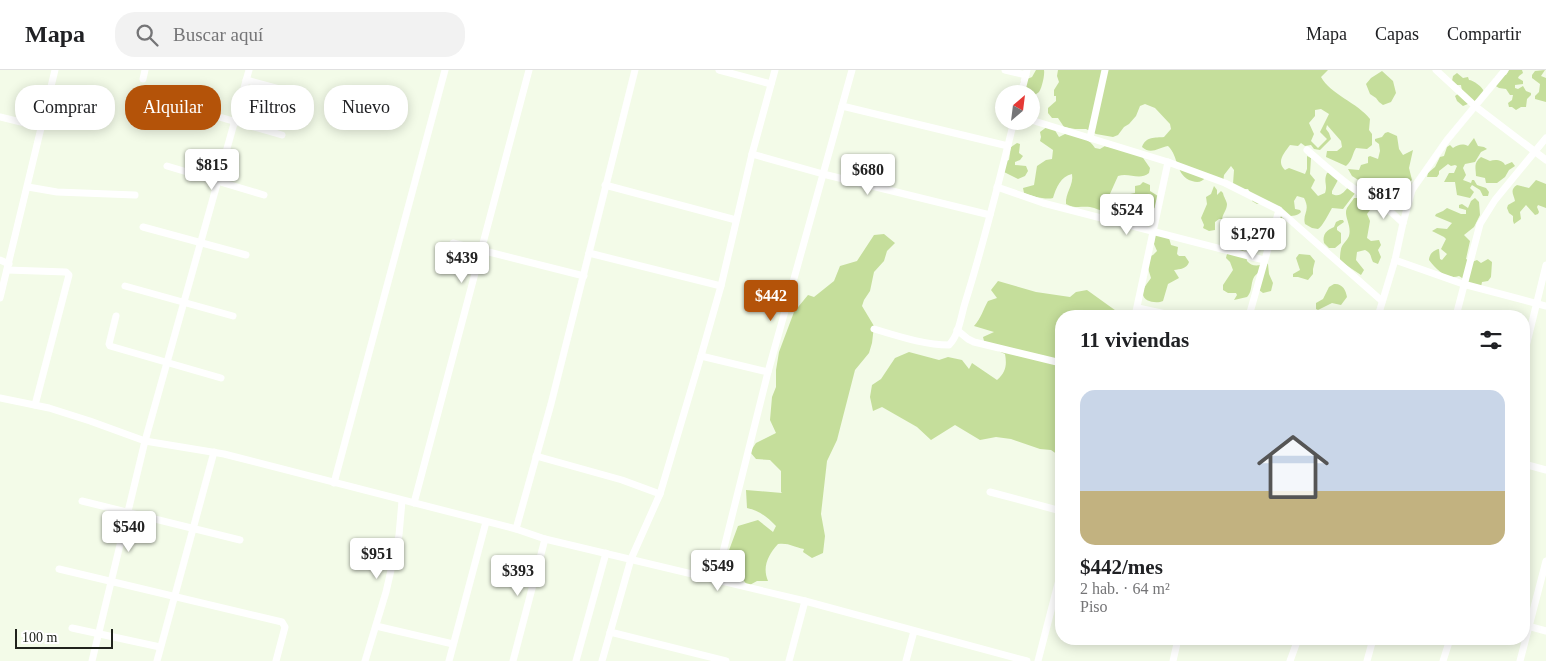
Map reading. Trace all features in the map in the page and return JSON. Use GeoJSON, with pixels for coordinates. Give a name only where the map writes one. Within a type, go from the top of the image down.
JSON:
{"type":"FeatureCollection","features":[{"type":"Feature","properties":{"kind":"street"},"geometry":{"type":"LineString","coordinates":[[51,85],[55,70]]}},
{"type":"Feature","properties":{"kind":"street"},"geometry":{"type":"LineString","coordinates":[[142,79],[145,70]]}},
{"type":"Feature","properties":{"kind":"street"},"geometry":{"type":"LineString","coordinates":[[245,85],[249,70]]}},
{"type":"Feature","properties":{"kind":"street"},"geometry":{"type":"LineString","coordinates":[[334,483],[445,70]]}},
{"type":"Feature","properties":{"kind":"street"},"geometry":{"type":"LineString","coordinates":[[414,503],[529,70]]}},
{"type":"Feature","properties":{"kind":"street"},"geometry":{"type":"LineString","coordinates":[[516,530],[584,276],[635,70]]}},
{"type":"Feature","properties":{"kind":"street"},"geometry":{"type":"LineString","coordinates":[[719,70],[771,84]]}},
{"type":"Feature","properties":{"kind":"street"},"geometry":{"type":"LineString","coordinates":[[602,661],[631,560],[660,494],[701,356],[721,286],[752,154],[775,70]]}},
{"type":"Feature","properties":{"kind":"street"},"geometry":{"type":"LineString","coordinates":[[716,580],[768,372],[852,70]]}},
{"type":"Feature","properties":{"kind":"street"},"geometry":{"type":"LineString","coordinates":[[1005,70],[1026,73]]}},
{"type":"Feature","properties":{"kind":"street"},"geometry":{"type":"LineString","coordinates":[[1090,138],[1105,70]]}},
{"type":"Feature","properties":{"kind":"street"},"geometry":{"type":"LineString","coordinates":[[1436,70],[1475,106],[1546,160]]}},
{"type":"Feature","properties":{"kind":"street"},"geometry":{"type":"LineString","coordinates":[[1380,310],[1395,260],[1412,190],[1432,160],[1505,70]]}},
{"type":"Feature","properties":{"kind":"street"},"geometry":{"type":"LineString","coordinates":[[246,80],[265,85]]}},
{"type":"Feature","properties":{"kind":"street"},"geometry":{"type":"LineString","coordinates":[[842,106],[1008,146]]}},
{"type":"Feature","properties":{"kind":"street"},"geometry":{"type":"LineString","coordinates":[[0,117],[15,121]]}},
{"type":"Feature","properties":{"kind":"street"},"geometry":{"type":"LineString","coordinates":[[1040,123],[1168,162],[1225,183],[1279,210],[1382,301]]}},
{"type":"Feature","properties":{"kind":"street"},"geometry":{"type":"LineString","coordinates":[[0,298],[40,130]]}},
{"type":"Feature","properties":{"kind":"street"},"geometry":{"type":"LineString","coordinates":[[92,661],[145,441],[232,130]]}},
{"type":"Feature","properties":{"kind":"street"},"geometry":{"type":"LineString","coordinates":[[265,130],[282,135]]}},
{"type":"Feature","properties":{"kind":"street"},"geometry":{"type":"LineString","coordinates":[[874,329],[897,336],[946,346],[951,343],[958,330],[978,260],[1012,130]]}},
{"type":"Feature","properties":{"kind":"street"},"geometry":{"type":"LineString","coordinates":[[1458,310],[1480,224],[1495,200],[1546,138]]}},
{"type":"Feature","properties":{"kind":"street"},"geometry":{"type":"LineString","coordinates":[[1307,150],[1348,184],[1366,196],[1379,201],[1403,222]]}},
{"type":"Feature","properties":{"kind":"street"},"geometry":{"type":"LineString","coordinates":[[752,154],[823,174],[990,215]]}},
{"type":"Feature","properties":{"kind":"street"},"geometry":{"type":"LineString","coordinates":[[1148,310],[1138,308],[1168,162]]}},
{"type":"Feature","properties":{"kind":"street"},"geometry":{"type":"LineString","coordinates":[[167,166],[264,195]]}},
{"type":"Feature","properties":{"kind":"street"},"geometry":{"type":"LineString","coordinates":[[605,185],[736,220]]}},
{"type":"Feature","properties":{"kind":"street"},"geometry":{"type":"LineString","coordinates":[[28,187],[57,192],[135,195]]}},
{"type":"Feature","properties":{"kind":"street"},"geometry":{"type":"LineString","coordinates":[[997,187],[1043,203],[1264,260]]}},
{"type":"Feature","properties":{"kind":"street"},"geometry":{"type":"LineString","coordinates":[[1379,201],[1412,190]]}},
{"type":"Feature","properties":{"kind":"street"},"geometry":{"type":"LineString","coordinates":[[1251,310],[1279,210]]}},
{"type":"Feature","properties":{"kind":"street"},"geometry":{"type":"LineString","coordinates":[[143,228],[246,255]]}},
{"type":"Feature","properties":{"kind":"street"},"geometry":{"type":"LineString","coordinates":[[453,243],[584,276]]}},
{"type":"Feature","properties":{"kind":"street"},"geometry":{"type":"LineString","coordinates":[[589,254],[721,286]]}},
{"type":"Feature","properties":{"kind":"street"},"geometry":{"type":"LineString","coordinates":[[0,260],[8,267],[66,272],[69,274],[35,405]]}},
{"type":"Feature","properties":{"kind":"street"},"geometry":{"type":"LineString","coordinates":[[1395,260],[1464,284],[1546,306]]}},
{"type":"Feature","properties":{"kind":"street"},"geometry":{"type":"LineString","coordinates":[[1530,330],[1546,265]]}},
{"type":"Feature","properties":{"kind":"street"},"geometry":{"type":"LineString","coordinates":[[125,286],[233,316]]}},
{"type":"Feature","properties":{"kind":"street"},"geometry":{"type":"LineString","coordinates":[[116,316],[110,346],[167,364],[221,378]]}},
{"type":"Feature","properties":{"kind":"street"},"geometry":{"type":"LineString","coordinates":[[958,330],[974,342],[1055,361]]}},
{"type":"Feature","properties":{"kind":"street"},"geometry":{"type":"LineString","coordinates":[[701,356],[768,372]]}},
{"type":"Feature","properties":{"kind":"street"},"geometry":{"type":"LineString","coordinates":[[0,398],[35,405],[90,420],[145,441],[214,452],[414,503],[545,539],[805,601],[1002,658],[1027,661]]}},
{"type":"Feature","properties":{"kind":"street"},"geometry":{"type":"LineString","coordinates":[[157,661],[214,452]]}},
{"type":"Feature","properties":{"kind":"street"},"geometry":{"type":"LineString","coordinates":[[536,456],[622,480],[660,494]]}},
{"type":"Feature","properties":{"kind":"street"},"geometry":{"type":"LineString","coordinates":[[1530,466],[1546,470]]}},
{"type":"Feature","properties":{"kind":"street"},"geometry":{"type":"LineString","coordinates":[[990,492],[1055,509]]}},
{"type":"Feature","properties":{"kind":"street"},"geometry":{"type":"LineString","coordinates":[[82,501],[240,540]]}},
{"type":"Feature","properties":{"kind":"street"},"geometry":{"type":"LineString","coordinates":[[365,661],[386,592],[399,535],[402,501]]}},
{"type":"Feature","properties":{"kind":"street"},"geometry":{"type":"LineString","coordinates":[[449,661],[486,522]]}},
{"type":"Feature","properties":{"kind":"street"},"geometry":{"type":"LineString","coordinates":[[513,661],[545,539]]}},
{"type":"Feature","properties":{"kind":"street"},"geometry":{"type":"LineString","coordinates":[[576,661],[606,553]]}},
{"type":"Feature","properties":{"kind":"street"},"geometry":{"type":"LineString","coordinates":[[1530,613],[1546,561]]}},
{"type":"Feature","properties":{"kind":"street"},"geometry":{"type":"LineString","coordinates":[[60,568],[282,622],[285,627],[276,661]]}},
{"type":"Feature","properties":{"kind":"street"},"geometry":{"type":"LineString","coordinates":[[1038,661],[1055,595]]}},
{"type":"Feature","properties":{"kind":"street"},"geometry":{"type":"LineString","coordinates":[[789,661],[805,601]]}},
{"type":"Feature","properties":{"kind":"street"},"geometry":{"type":"LineString","coordinates":[[376,626],[453,644]]}},
{"type":"Feature","properties":{"kind":"street"},"geometry":{"type":"LineString","coordinates":[[1530,627],[1546,631]]}},
{"type":"Feature","properties":{"kind":"street"},"geometry":{"type":"LineString","coordinates":[[72,628],[99,632],[160,647]]}},
{"type":"Feature","properties":{"kind":"street"},"geometry":{"type":"LineString","coordinates":[[906,661],[914,631]]}},
{"type":"Feature","properties":{"kind":"street"},"geometry":{"type":"LineString","coordinates":[[610,632],[726,661]]}},
{"type":"Feature","properties":{"kind":"street"},"geometry":{"type":"LineString","coordinates":[[1173,661],[1177,645]]}},
{"type":"Feature","properties":{"kind":"street"},"geometry":{"type":"LineString","coordinates":[[1290,661],[1296,645]]}},
{"type":"Feature","properties":{"kind":"street"},"geometry":{"type":"LineString","coordinates":[[1367,661],[1371,645]]}},
{"type":"Feature","properties":{"kind":"street"},"geometry":{"type":"LineString","coordinates":[[1444,661],[1448,645]]}},
{"type":"Feature","properties":{"kind":"street"},"geometry":{"type":"LineString","coordinates":[[1520,661],[1523,645]]}},
{"type":"Feature","properties":{"kind":"green space"},"geometry":{"type":"Polygon","coordinates":[[[1036,70],[1044,70],[1044,78],[1040,90],[1040,85],[1023,85],[1020,82],[1032,77],[1036,70]]]}},
{"type":"Feature","properties":{"kind":"green space"},"geometry":{"type":"Polygon","coordinates":[[[1058,70],[1328,70],[1321,77],[1325,83],[1337,94],[1359,108],[1370,119],[1369,130],[1372,134],[1372,145],[1367,149],[1356,148],[1346,166],[1326,157],[1327,151],[1337,151],[1342,147],[1341,141],[1327,125],[1326,129],[1331,139],[1320,150],[1314,149],[1311,145],[1305,146],[1301,143],[1298,146],[1290,145],[1285,151],[1281,164],[1285,170],[1289,168],[1305,174],[1307,156],[1311,158],[1310,174],[1315,180],[1311,188],[1318,196],[1325,193],[1326,176],[1330,172],[1338,180],[1332,194],[1340,195],[1349,186],[1356,192],[1343,209],[1332,208],[1318,229],[1312,228],[1305,224],[1304,221],[1307,206],[1304,198],[1297,196],[1294,201],[1295,209],[1300,210],[1300,213],[1295,216],[1287,216],[1283,221],[1275,219],[1276,213],[1269,201],[1257,204],[1252,201],[1252,196],[1248,189],[1242,189],[1233,184],[1234,170],[1231,166],[1224,175],[1223,183],[1206,177],[1201,181],[1194,182],[1183,175],[1168,146],[1152,151],[1142,147],[1148,139],[1164,137],[1171,129],[1170,124],[1155,108],[1145,104],[1140,106],[1136,116],[1118,135],[1113,137],[1096,134],[1086,129],[1064,127],[1058,118],[1052,118],[1048,113],[1048,108],[1056,101],[1054,90],[1059,82],[1058,70]],[[1321,109],[1315,110],[1315,116],[1309,123],[1314,134],[1311,141],[1318,148],[1327,139],[1320,132],[1329,114],[1321,109]]]}},
{"type":"Feature","properties":{"kind":"green space"},"geometry":{"type":"Polygon","coordinates":[[[1509,70],[1522,70],[1523,73],[1518,78],[1523,81],[1523,84],[1515,85],[1515,88],[1518,89],[1523,86],[1526,91],[1531,93],[1527,99],[1526,107],[1516,110],[1509,107],[1508,103],[1512,100],[1513,95],[1510,95],[1506,89],[1494,85],[1494,78],[1506,75],[1509,70]]]}},
{"type":"Feature","properties":{"kind":"green space"},"geometry":{"type":"Polygon","coordinates":[[[1545,70],[1541,76],[1546,78],[1546,102],[1535,99],[1539,92],[1540,84],[1532,78],[1535,71],[1545,70]]]}},
{"type":"Feature","properties":{"kind":"green space"},"geometry":{"type":"Polygon","coordinates":[[[1382,71],[1393,81],[1396,93],[1391,102],[1383,105],[1370,94],[1366,84],[1371,78],[1382,71]]]}},
{"type":"Feature","properties":{"kind":"green space"},"geometry":{"type":"Polygon","coordinates":[[[1457,73],[1463,78],[1468,77],[1469,80],[1480,86],[1484,92],[1475,101],[1463,106],[1457,101],[1455,96],[1462,91],[1461,85],[1456,85],[1452,81],[1453,76],[1457,73]]]}},
{"type":"Feature","properties":{"kind":"green space"},"geometry":{"type":"Polygon","coordinates":[[[1048,126],[1053,127],[1059,137],[1069,132],[1087,140],[1095,148],[1100,149],[1105,146],[1141,155],[1150,168],[1149,173],[1141,176],[1118,176],[1109,196],[1109,207],[1106,211],[1066,204],[1072,182],[1072,174],[1062,180],[1053,198],[1043,198],[1024,193],[1023,188],[1034,185],[1037,166],[1046,160],[1052,159],[1053,150],[1040,141],[1040,132],[1048,126]]]}},
{"type":"Feature","properties":{"kind":"green space"},"geometry":{"type":"Polygon","coordinates":[[[1388,132],[1397,136],[1399,149],[1403,155],[1413,150],[1409,168],[1412,180],[1404,187],[1397,188],[1392,194],[1370,197],[1366,194],[1363,183],[1352,176],[1348,169],[1359,170],[1361,165],[1368,163],[1368,157],[1370,156],[1378,159],[1379,144],[1375,139],[1382,137],[1388,132]]]}},
{"type":"Feature","properties":{"kind":"green space"},"geometry":{"type":"Polygon","coordinates":[[[1474,138],[1478,146],[1487,149],[1481,152],[1475,162],[1465,164],[1463,168],[1466,175],[1463,180],[1471,183],[1474,180],[1477,185],[1486,188],[1489,192],[1488,196],[1483,196],[1480,190],[1472,185],[1470,188],[1474,192],[1470,198],[1457,195],[1455,182],[1444,182],[1449,173],[1454,173],[1457,166],[1455,165],[1451,166],[1448,164],[1439,171],[1437,177],[1427,177],[1440,157],[1444,156],[1447,147],[1450,145],[1453,148],[1460,145],[1468,146],[1474,138]]]}},
{"type":"Feature","properties":{"kind":"green space"},"geometry":{"type":"Polygon","coordinates":[[[1017,143],[1020,144],[1019,153],[1023,156],[1015,162],[1015,165],[1026,166],[1028,171],[1025,176],[1018,179],[1004,172],[1006,161],[1009,160],[1011,147],[1017,143]]]}},
{"type":"Feature","properties":{"kind":"green space"},"geometry":{"type":"Polygon","coordinates":[[[1481,157],[1490,161],[1501,161],[1505,165],[1512,162],[1515,166],[1497,183],[1486,183],[1485,178],[1476,176],[1476,164],[1481,157]]]}},
{"type":"Feature","properties":{"kind":"green space"},"geometry":{"type":"Polygon","coordinates":[[[1536,180],[1546,184],[1546,208],[1538,205],[1539,212],[1535,215],[1526,205],[1520,212],[1521,219],[1514,224],[1513,216],[1507,208],[1508,205],[1515,201],[1513,189],[1517,185],[1529,188],[1536,180]]]}},
{"type":"Feature","properties":{"kind":"green space"},"geometry":{"type":"Polygon","coordinates":[[[1143,182],[1150,185],[1150,191],[1158,196],[1155,208],[1147,211],[1148,223],[1143,225],[1127,221],[1126,218],[1130,209],[1121,202],[1125,195],[1135,193],[1135,186],[1143,182]]]}},
{"type":"Feature","properties":{"kind":"green space"},"geometry":{"type":"Polygon","coordinates":[[[1214,186],[1217,190],[1217,195],[1221,191],[1223,193],[1227,206],[1222,219],[1215,222],[1215,230],[1209,231],[1203,228],[1204,225],[1201,218],[1207,204],[1206,197],[1211,194],[1214,186]]]}},
{"type":"Feature","properties":{"kind":"green space"},"geometry":{"type":"Polygon","coordinates":[[[1354,198],[1357,198],[1370,210],[1367,214],[1370,221],[1367,238],[1371,241],[1379,240],[1381,245],[1378,250],[1381,257],[1378,264],[1373,262],[1370,254],[1365,250],[1357,252],[1356,260],[1364,270],[1361,275],[1340,261],[1340,252],[1350,232],[1346,211],[1354,198]]]}},
{"type":"Feature","properties":{"kind":"green space"},"geometry":{"type":"Polygon","coordinates":[[[1475,198],[1479,202],[1480,215],[1474,227],[1464,235],[1470,241],[1466,259],[1472,262],[1477,260],[1481,263],[1488,259],[1492,262],[1491,277],[1488,281],[1482,282],[1479,289],[1459,276],[1450,277],[1442,273],[1429,260],[1432,253],[1439,249],[1440,259],[1442,260],[1447,254],[1441,249],[1446,239],[1432,231],[1437,228],[1447,229],[1452,223],[1435,216],[1436,214],[1447,208],[1461,214],[1466,214],[1466,210],[1459,208],[1459,205],[1462,204],[1468,208],[1471,201],[1475,198]]]}},
{"type":"Feature","properties":{"kind":"green space"},"geometry":{"type":"Polygon","coordinates":[[[1340,220],[1344,222],[1337,227],[1337,230],[1341,233],[1341,243],[1335,248],[1329,248],[1324,243],[1324,235],[1340,220]]]}},
{"type":"Feature","properties":{"kind":"green space"},"geometry":{"type":"Polygon","coordinates":[[[884,234],[895,243],[887,251],[884,261],[874,272],[870,291],[862,306],[874,326],[872,343],[869,353],[855,370],[837,440],[827,461],[821,514],[825,536],[823,553],[812,558],[803,552],[804,549],[778,544],[771,552],[767,561],[766,576],[768,581],[757,581],[748,586],[741,577],[726,567],[723,557],[728,553],[738,526],[758,520],[773,532],[776,526],[763,515],[747,508],[746,490],[782,493],[781,471],[770,460],[756,459],[750,452],[756,443],[776,433],[770,420],[772,397],[776,387],[776,370],[779,352],[794,312],[808,295],[814,297],[834,281],[840,266],[857,261],[874,235],[884,234]]]}},
{"type":"Feature","properties":{"kind":"green space"},"geometry":{"type":"Polygon","coordinates":[[[1155,234],[1169,238],[1171,245],[1178,247],[1177,254],[1185,256],[1189,262],[1185,267],[1174,270],[1179,278],[1168,284],[1163,301],[1150,302],[1143,296],[1143,291],[1151,278],[1147,265],[1148,257],[1157,251],[1154,244],[1155,234]]]}},
{"type":"Feature","properties":{"kind":"green space"},"geometry":{"type":"Polygon","coordinates":[[[1237,247],[1246,252],[1247,261],[1251,264],[1268,264],[1269,274],[1273,283],[1271,291],[1263,293],[1259,290],[1258,273],[1253,278],[1247,297],[1234,300],[1237,295],[1236,293],[1228,293],[1223,290],[1223,285],[1233,270],[1226,258],[1227,254],[1237,247]]]}},
{"type":"Feature","properties":{"kind":"green space"},"geometry":{"type":"Polygon","coordinates":[[[1299,254],[1310,255],[1315,261],[1313,274],[1308,280],[1293,277],[1293,274],[1300,270],[1296,258],[1299,254]]]}},
{"type":"Feature","properties":{"kind":"green space"},"geometry":{"type":"Polygon","coordinates":[[[998,281],[1036,292],[1070,297],[1076,292],[1087,290],[1115,310],[1055,310],[1055,453],[1011,439],[996,437],[980,440],[955,425],[931,440],[917,427],[882,407],[873,411],[870,397],[872,385],[881,379],[895,358],[909,352],[939,360],[948,357],[962,360],[969,369],[972,363],[997,380],[1000,377],[1005,368],[1005,354],[985,345],[983,337],[994,332],[974,326],[988,301],[997,298],[991,290],[998,281]]]}},
{"type":"Feature","properties":{"kind":"green space"},"geometry":{"type":"Polygon","coordinates":[[[1334,284],[1343,288],[1347,297],[1341,305],[1332,303],[1318,310],[1316,309],[1316,303],[1323,299],[1329,287],[1334,284]]]}}]}
